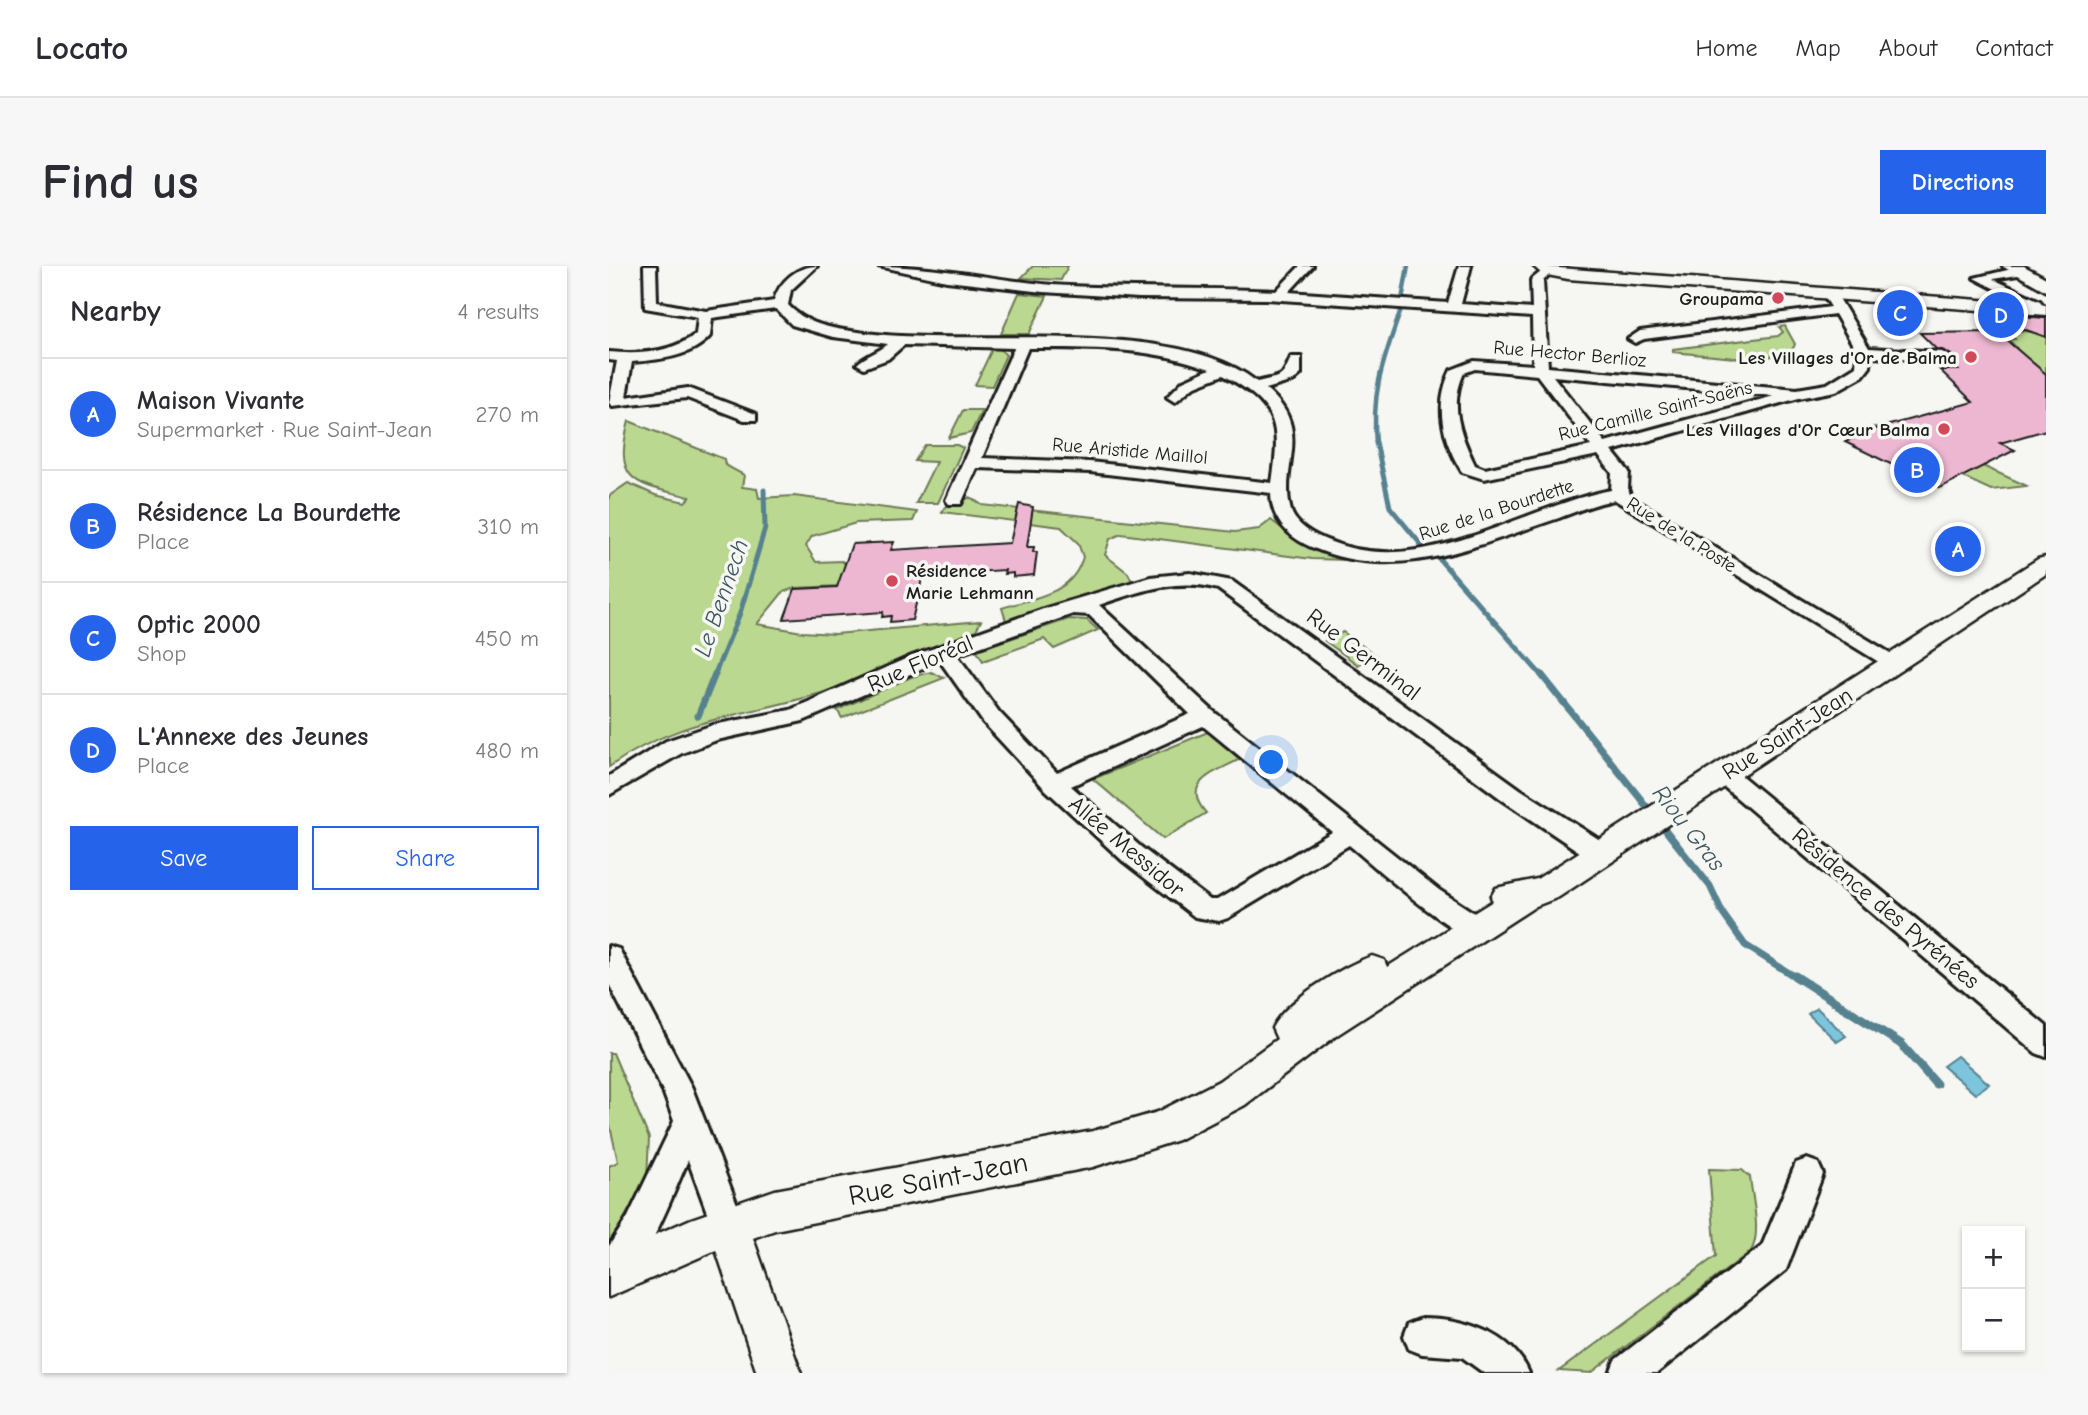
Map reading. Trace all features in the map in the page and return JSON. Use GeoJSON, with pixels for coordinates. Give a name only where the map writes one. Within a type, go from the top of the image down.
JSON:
{"type":"FeatureCollection","features":[{"type":"Feature","properties":{"kind":"main road"},"geometry":{"type":"LineString","coordinates":[[2016,268],[2046,285]]}},
{"type":"Feature","properties":{"kind":"street"},"geometry":{"type":"LineString","coordinates":[[650,266],[650,306],[695,311],[705,315],[780,304],[782,293],[811,266]]}},
{"type":"Feature","properties":{"kind":"street"},"geometry":{"type":"LineString","coordinates":[[884,266],[1066,289],[1139,294],[1254,296],[1281,293],[1309,298],[1538,313]]}},
{"type":"Feature","properties":{"kind":"street"},"geometry":{"type":"LineString","coordinates":[[1281,293],[1307,266]]}},
{"type":"Feature","properties":{"kind":"street"},"geometry":{"type":"LineString","coordinates":[[1454,307],[1465,266]]}},
{"type":"Feature","properties":{"kind":"street"},"geometry":{"type":"LineString","coordinates":[[798,278],[826,267]]}},
{"type":"Feature","properties":{"kind":"street"},"geometry":{"type":"LineString","coordinates":[[1541,370],[1537,277],[1544,268],[2043,310]]}},
{"type":"Feature","properties":{"kind":"street"},"geometry":{"type":"LineString","coordinates":[[2016,268],[1980,278],[2043,310]]}},
{"type":"Feature","properties":{"kind":"street"},"geometry":{"type":"LineString","coordinates":[[1829,293],[1864,352],[1942,356]]}},
{"type":"Feature","properties":{"kind":"street","name":"Rue de la Bourdette"},"geometry":{"type":"LineString","coordinates":[[780,304],[793,321],[813,328],[899,342],[1100,344],[1149,348],[1198,359],[1224,369],[1255,388],[1269,401],[1283,426],[1286,440],[1279,503],[1284,514],[1301,534],[1316,543],[1361,555],[1405,557],[1436,553],[1609,495],[1620,494]]}},
{"type":"Feature","properties":{"kind":"street"},"geometry":{"type":"LineString","coordinates":[[1658,348],[1635,339],[1640,335],[1838,310]]}},
{"type":"Feature","properties":{"kind":"street"},"geometry":{"type":"LineString","coordinates":[[705,315],[703,336],[695,343],[681,349],[617,357],[617,404],[688,393],[750,417]]}},
{"type":"Feature","properties":{"kind":"street"},"geometry":{"type":"LineString","coordinates":[[864,365],[883,356],[899,342]]}},
{"type":"Feature","properties":{"kind":"street"},"geometry":{"type":"LineString","coordinates":[[955,500],[1023,343]]}},
{"type":"Feature","properties":{"kind":"street","name":"Rue Camille Saint-Saëns"},"geometry":{"type":"LineString","coordinates":[[1479,473],[1494,473],[1797,394],[1831,388],[1851,379],[1863,367],[1864,352]]}},
{"type":"Feature","properties":{"kind":"street"},"geometry":{"type":"LineString","coordinates":[[1255,388],[1288,378],[1296,371],[1296,360]]}},
{"type":"Feature","properties":{"kind":"street","name":"Rue Hector Berlioz"},"geometry":{"type":"LineString","coordinates":[[1479,473],[1468,468],[1447,418],[1447,407],[1458,370],[1489,364],[1797,394]]}},
{"type":"Feature","properties":{"kind":"street"},"geometry":{"type":"LineString","coordinates":[[1175,397],[1188,384],[1224,369]]}},
{"type":"Feature","properties":{"kind":"street","name":"Rue de la Poste"},"geometry":{"type":"LineString","coordinates":[[1541,370],[1621,472],[1620,494],[1646,515],[1894,662]]}},
{"type":"Feature","properties":{"kind":"street"},"geometry":{"type":"LineString","coordinates":[[1753,388],[1767,397],[1768,403]]}},
{"type":"Feature","properties":{"kind":"street","name":"Rue Aristide Maillol"},"geometry":{"type":"LineString","coordinates":[[973,463],[1085,465],[1160,471],[1282,489]]}},
{"type":"Feature","properties":{"kind":"street","name":"Rue Saint-Jean"},"geometry":{"type":"LineString","coordinates":[[609,1276],[728,1225],[796,1205],[1093,1149],[1142,1136],[1207,1109],[1500,898],[1525,897],[1548,888],[2046,564]]}},
{"type":"Feature","properties":{"kind":"street","name":"Rue Germinal"},"geometry":{"type":"LineString","coordinates":[[1073,608],[1174,578],[1202,578],[1225,585],[1512,795],[1602,854]]}},
{"type":"Feature","properties":{"kind":"street"},"geometry":{"type":"LineString","coordinates":[[1073,608],[1095,610],[1205,716],[1349,833],[1467,922]]}},
{"type":"Feature","properties":{"kind":"street","name":"Rue Floréal"},"geometry":{"type":"LineString","coordinates":[[609,788],[674,747],[713,733],[795,716],[990,633],[1073,608]]}},
{"type":"Feature","properties":{"kind":"street","name":"Allée Messidor"},"geometry":{"type":"LineString","coordinates":[[944,652],[991,717],[1054,783],[1133,855],[1204,910],[1219,911],[1235,903],[1349,833]]}},
{"type":"Feature","properties":{"kind":"street"},"geometry":{"type":"LineString","coordinates":[[1054,783],[1205,716]]}},
{"type":"Feature","properties":{"kind":"street","name":"Résidence des Pyrénées"},"geometry":{"type":"LineString","coordinates":[[1724,774],[2046,1044]]}},
{"type":"Feature","properties":{"kind":"street"},"geometry":{"type":"LineString","coordinates":[[609,957],[690,1120],[779,1373]]}},
{"type":"Feature","properties":{"kind":"street"},"geometry":{"type":"LineString","coordinates":[[609,1276],[640,1229],[690,1120]]}},
{"type":"Feature","properties":{"kind":"street"},"geometry":{"type":"LineString","coordinates":[[1628,1373],[1774,1258],[1807,1174]]}},
{"type":"Feature","properties":{"kind":"street"},"geometry":{"type":"LineString","coordinates":[[1422,1336],[1455,1335],[1484,1347],[1511,1373]]}},
{"type":"Feature","properties":{"kind":"green space"},"geometry":{"type":"Polygon","coordinates":[[[1033,266],[1068,266],[1061,280],[1021,278],[1033,266]]]}},
{"type":"Feature","properties":{"kind":"green space"},"geometry":{"type":"Polygon","coordinates":[[[1019,293],[1047,296],[1029,334],[1001,334],[1019,293]]]}},
{"type":"Feature","properties":{"kind":"green space"},"geometry":{"type":"Polygon","coordinates":[[[1785,326],[1795,344],[1792,351],[1756,360],[1673,352],[1673,349],[1778,336],[1783,332],[1779,327],[1785,326]]]}},
{"type":"Feature","properties":{"kind":"green space"},"geometry":{"type":"Polygon","coordinates":[[[2005,329],[2033,332],[2046,337],[2046,374],[2022,380],[2009,348],[2016,347],[2009,340],[2015,339],[2005,329]]]}},
{"type":"Feature","properties":{"kind":"green space"},"geometry":{"type":"Polygon","coordinates":[[[993,347],[999,348],[1006,355],[992,386],[975,385],[993,347]]]}},
{"type":"Feature","properties":{"kind":"green space"},"geometry":{"type":"Polygon","coordinates":[[[963,410],[982,410],[971,433],[949,438],[963,410]]]}},
{"type":"Feature","properties":{"kind":"green space"},"geometry":{"type":"Polygon","coordinates":[[[629,421],[724,459],[725,465],[744,475],[742,487],[757,489],[759,498],[794,496],[917,512],[913,521],[856,523],[812,536],[806,546],[816,562],[842,561],[847,566],[839,586],[795,588],[783,592],[757,624],[802,632],[835,634],[981,621],[976,630],[821,693],[687,728],[635,750],[609,767],[609,496],[628,483],[655,495],[685,502],[690,497],[643,484],[627,470],[624,458],[629,421]]]}},
{"type":"Feature","properties":{"kind":"green space"},"geometry":{"type":"Polygon","coordinates":[[[1892,425],[2027,486],[1991,490],[1859,429],[1892,425]]]}},
{"type":"Feature","properties":{"kind":"green space"},"geometry":{"type":"Polygon","coordinates":[[[925,445],[957,445],[963,448],[938,503],[916,503],[936,462],[915,461],[925,445]]]}},
{"type":"Feature","properties":{"kind":"green space"},"geometry":{"type":"Polygon","coordinates":[[[970,497],[982,505],[1235,532],[1259,529],[1271,520],[1308,544],[1350,560],[1312,559],[1121,534],[1110,539],[1105,555],[1128,573],[1133,583],[1006,621],[1002,608],[1051,593],[1061,587],[1078,570],[1083,557],[1078,543],[1061,527],[942,512],[949,501],[962,502],[970,497]]]}},
{"type":"Feature","properties":{"kind":"green space"},"geometry":{"type":"Polygon","coordinates":[[[1069,619],[1087,620],[1098,630],[1054,649],[1044,639],[983,661],[976,650],[1069,619]]]}},
{"type":"Feature","properties":{"kind":"green space"},"geometry":{"type":"Polygon","coordinates":[[[1343,632],[1375,655],[1358,665],[1325,641],[1343,632]]]}},
{"type":"Feature","properties":{"kind":"green space"},"geometry":{"type":"Polygon","coordinates":[[[931,672],[944,678],[842,718],[837,710],[911,677],[931,672]]]}},
{"type":"Feature","properties":{"kind":"green space"},"geometry":{"type":"Polygon","coordinates":[[[1208,732],[1240,759],[1204,779],[1199,786],[1199,802],[1206,813],[1163,839],[1093,779],[1208,732]]]}},
{"type":"Feature","properties":{"kind":"green space"},"geometry":{"type":"Polygon","coordinates":[[[609,1053],[613,1053],[649,1138],[647,1178],[609,1245],[609,1166],[618,1162],[609,1121],[609,1053]]]}},
{"type":"Feature","properties":{"kind":"green space"},"geometry":{"type":"Polygon","coordinates":[[[1709,1169],[1742,1170],[1750,1177],[1756,1225],[1751,1251],[1591,1373],[1559,1371],[1716,1256],[1709,1169]]]}},
{"type":"Feature","properties":{"kind":"water"},"geometry":{"type":"Polygon","coordinates":[[[1817,1008],[1846,1036],[1837,1042],[1808,1014],[1817,1008]]]}},
{"type":"Feature","properties":{"kind":"water"},"geometry":{"type":"Polygon","coordinates":[[[1957,1056],[1989,1084],[1975,1094],[1943,1066],[1957,1056]]]}},
{"type":"Feature","properties":{"kind":"building"},"geometry":{"type":"Polygon","coordinates":[[[1993,314],[2046,318],[2046,337],[1992,318],[1993,314]]]}},
{"type":"Feature","properties":{"kind":"building"},"geometry":{"type":"Polygon","coordinates":[[[1997,332],[2046,374],[2046,430],[2000,443],[2015,450],[1940,488],[1845,442],[1875,429],[1973,402],[1940,370],[1958,370],[1947,360],[1951,355],[1936,349],[1920,333],[1997,332]]]}},
{"type":"Feature","properties":{"kind":"building","name":"Résidence Marie Lehmann"},"geometry":{"type":"Polygon","coordinates":[[[1019,504],[1033,507],[1027,547],[1034,547],[1033,552],[1037,552],[1034,575],[1013,577],[1013,573],[1004,574],[1005,570],[923,575],[912,620],[890,622],[891,616],[882,617],[883,612],[784,619],[795,589],[837,587],[852,544],[894,542],[891,550],[1010,543],[1019,504]]]}},
{"type":"Feature","properties":{"kind":"waterway","name":"Riou Gras"},"geometry":{"type":"LineString","coordinates":[[1402,300],[1408,266]]}},
{"type":"Feature","properties":{"kind":"waterway","name":"Riou Gras"},"geometry":{"type":"LineString","coordinates":[[1376,444],[1377,391],[1401,309]]}},
{"type":"Feature","properties":{"kind":"waterway","name":"Riou Gras"},"geometry":{"type":"LineString","coordinates":[[1376,442],[1390,507],[1423,547]]}},
{"type":"Feature","properties":{"kind":"waterway","name":"Le Bennech"},"geometry":{"type":"LineString","coordinates":[[714,676],[740,613],[765,528],[764,490]]}},
{"type":"Feature","properties":{"kind":"waterway","name":"Riou Gras"},"geometry":{"type":"LineString","coordinates":[[1440,560],[1542,676]]}},
{"type":"Feature","properties":{"kind":"waterway","name":"Le Bennech"},"geometry":{"type":"LineString","coordinates":[[698,716],[715,674]]}},
{"type":"Feature","properties":{"kind":"waterway","name":"Riou Gras"},"geometry":{"type":"LineString","coordinates":[[1541,674],[1710,886],[1723,914],[1745,945],[1797,978]]}},
{"type":"Feature","properties":{"kind":"waterway","name":"Riou Gras"},"geometry":{"type":"LineString","coordinates":[[1795,976],[1901,1044],[1936,1084]]}},
{"type":"Feature","properties":{"kind":"place","name":"Groupama"},"geometry":{"type":"Point","coordinates":[1778,298]}},
{"type":"Feature","properties":{"kind":"place","name":"Optic 2000"},"geometry":{"type":"Point","coordinates":[1900,313]}},
{"type":"Feature","properties":{"kind":"place","name":"L'Annexe des Jeunes"},"geometry":{"type":"Point","coordinates":[2001,315]}},
{"type":"Feature","properties":{"kind":"place","name":"Les Villages d'Or de Balma"},"geometry":{"type":"Point","coordinates":[1971,357]}},
{"type":"Feature","properties":{"kind":"place","name":"Les Villages d'Or Cœur Balma"},"geometry":{"type":"Point","coordinates":[1944,429]}},
{"type":"Feature","properties":{"kind":"place","name":"Résidence La Bourdette"},"geometry":{"type":"Point","coordinates":[1917,470]}},
{"type":"Feature","properties":{"kind":"place","name":"Maison Vivante"},"geometry":{"type":"Point","coordinates":[1958,549]}},
{"type":"Feature","properties":{"kind":"place","name":"Résidence Marie Lehmann"},"geometry":{"type":"Point","coordinates":[892,581]}}]}
